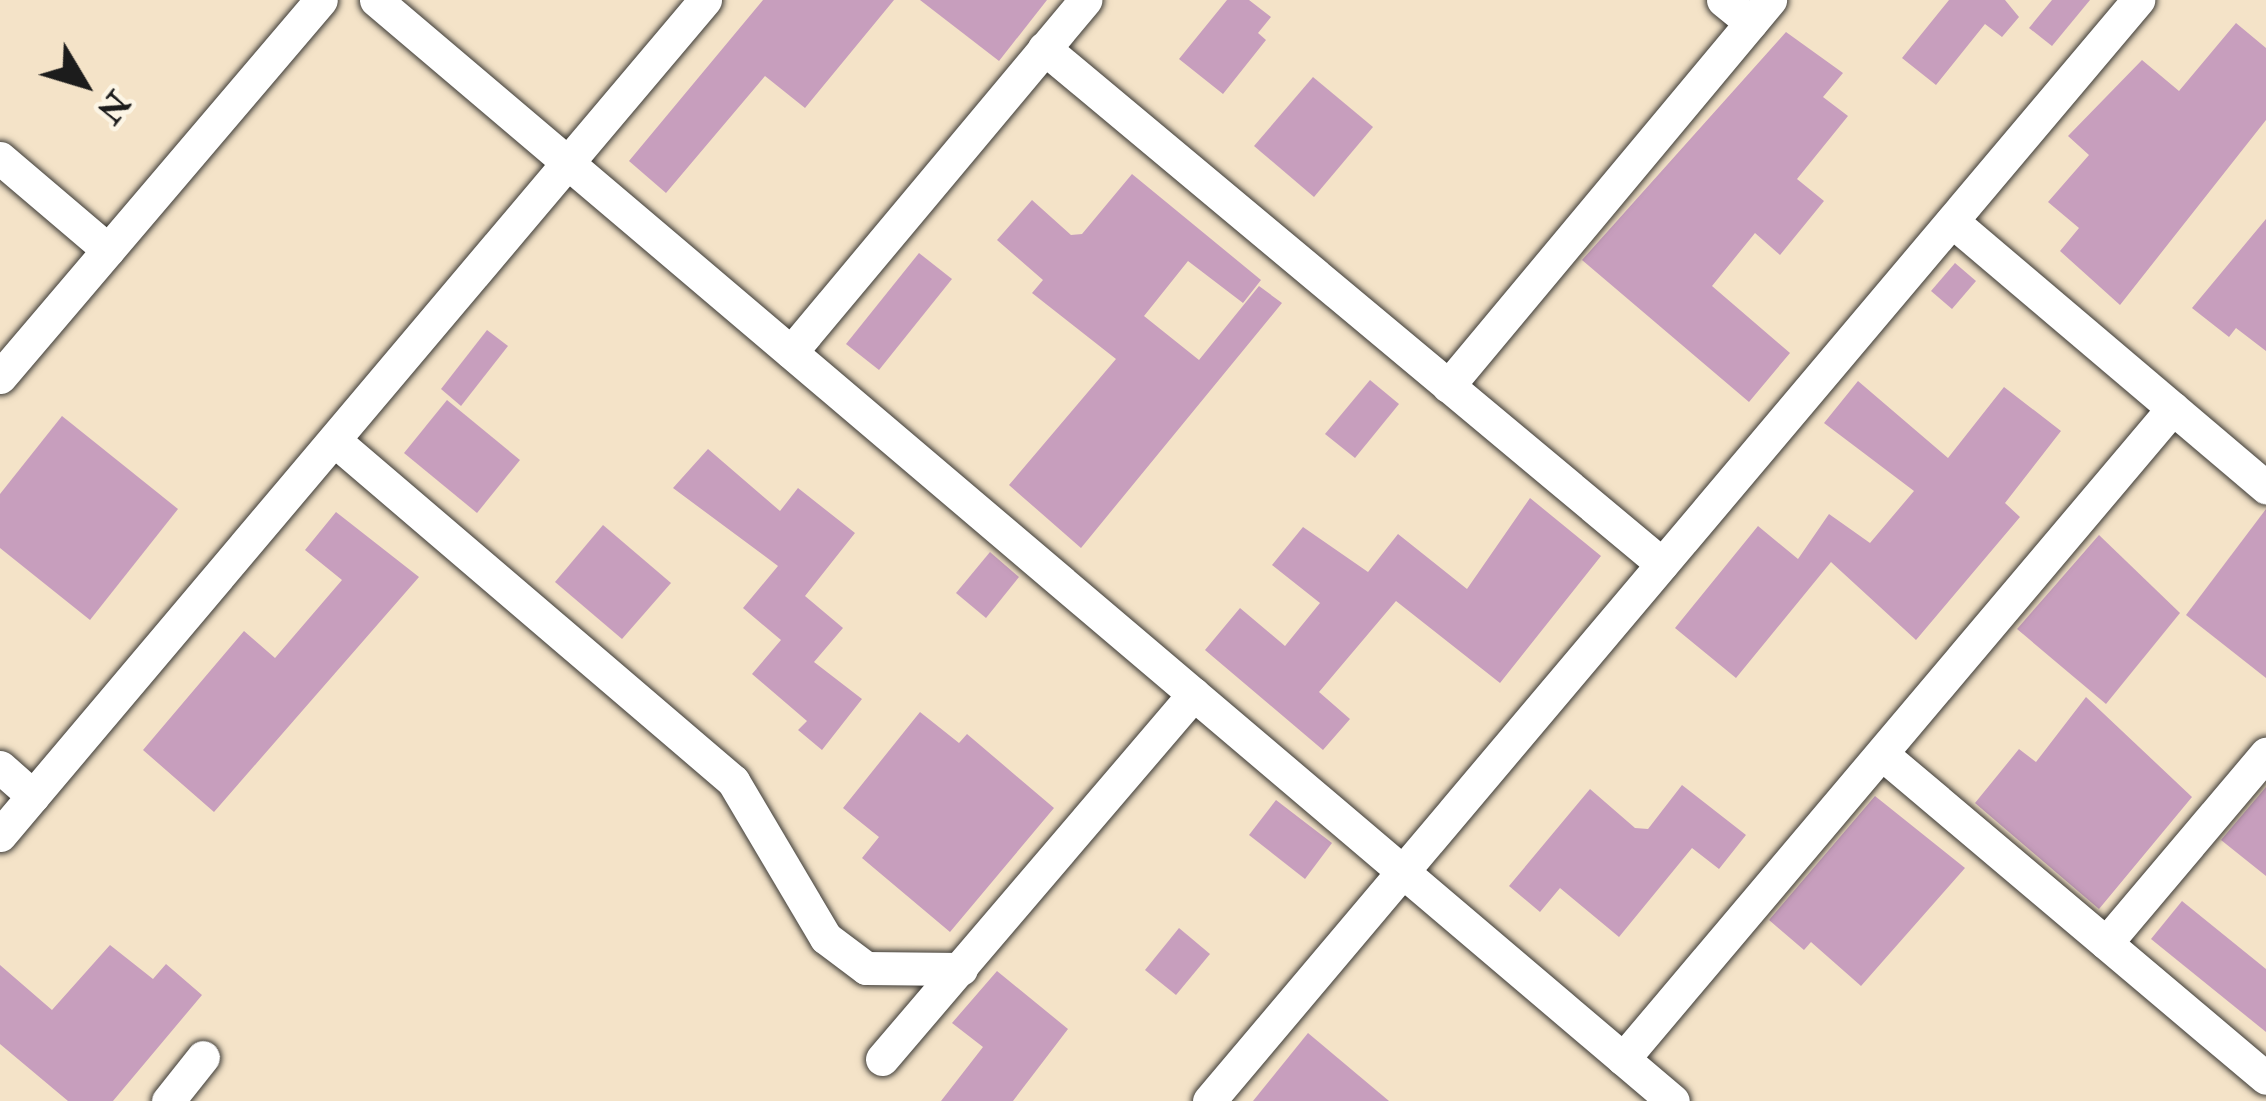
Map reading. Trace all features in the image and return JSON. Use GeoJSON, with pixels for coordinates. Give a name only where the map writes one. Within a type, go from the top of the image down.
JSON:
{"type":"FeatureCollection","features":[{"type":"Feature","properties":{"kind":"street"},"geometry":{"type":"LineString","coordinates":[[0,377],[321,0]]}},
{"type":"Feature","properties":{"kind":"street"},"geometry":{"type":"LineString","coordinates":[[0,835],[704,0]]}},
{"type":"Feature","properties":{"kind":"street"},"geometry":{"type":"LineString","coordinates":[[791,352],[1085,0]]}},
{"type":"Feature","properties":{"kind":"street"},"geometry":{"type":"LineString","coordinates":[[1448,386],[1761,12],[1723,0]]}},
{"type":"Feature","properties":{"kind":"street"},"geometry":{"type":"LineString","coordinates":[[1209,1101],[2138,0]]}},
{"type":"Feature","properties":{"kind":"street"},"geometry":{"type":"LineString","coordinates":[[393,5],[568,163],[1672,1101]]}},
{"type":"Feature","properties":{"kind":"street"},"geometry":{"type":"LineString","coordinates":[[1045,49],[1662,564]]}},
{"type":"Feature","properties":{"kind":"street"},"geometry":{"type":"LineString","coordinates":[[0,158],[108,250]]}},
{"type":"Feature","properties":{"kind":"street"},"geometry":{"type":"LineString","coordinates":[[1952,221],[2266,487]]}},
{"type":"Feature","properties":{"kind":"street"},"geometry":{"type":"LineString","coordinates":[[1624,1059],[2173,408]]}},
{"type":"Feature","properties":{"kind":"street"},"geometry":{"type":"LineString","coordinates":[[334,440],[733,781],[826,938],[866,968],[961,969]]}},
{"type":"Feature","properties":{"kind":"street"},"geometry":{"type":"LineString","coordinates":[[882,1059],[1194,694]]}},
{"type":"Feature","properties":{"kind":"street"},"geometry":{"type":"LineString","coordinates":[[1882,754],[2266,1078]]}},
{"type":"Feature","properties":{"kind":"street"},"geometry":{"type":"LineString","coordinates":[[2106,943],[2266,754]]}},
{"type":"Feature","properties":{"kind":"street"},"geometry":{"type":"LineString","coordinates":[[0,767],[33,796]]}},
{"type":"Feature","properties":{"kind":"street"},"geometry":{"type":"LineString","coordinates":[[168,1101],[203,1057]]}},
{"type":"Feature","properties":{"kind":"building"},"geometry":{"type":"Polygon","coordinates":[[[763,0],[894,0],[805,108],[765,76],[666,193],[629,161],[763,0]]]}},
{"type":"Feature","properties":{"kind":"building"},"geometry":{"type":"Polygon","coordinates":[[[920,0],[1047,0],[999,61],[920,0]]]}},
{"type":"Feature","properties":{"kind":"building"},"geometry":{"type":"Polygon","coordinates":[[[1227,0],[1249,0],[1271,17],[1258,33],[1266,40],[1223,94],[1179,59],[1227,0]]]}},
{"type":"Feature","properties":{"kind":"building"},"geometry":{"type":"Polygon","coordinates":[[[1949,0],[2005,0],[2019,17],[2002,37],[1985,24],[1936,85],[1902,58],[1949,0]]]}},
{"type":"Feature","properties":{"kind":"building"},"geometry":{"type":"Polygon","coordinates":[[[2052,0],[2090,0],[2052,46],[2029,28],[2052,0]]]}},
{"type":"Feature","properties":{"kind":"building"},"geometry":{"type":"Polygon","coordinates":[[[2236,23],[2266,48],[2266,120],[2120,305],[2060,251],[2079,228],[2048,202],[2089,155],[2068,136],[2142,60],[2179,91],[2236,23]]]}},
{"type":"Feature","properties":{"kind":"building"},"geometry":{"type":"Polygon","coordinates":[[[1786,32],[1843,73],[1823,97],[1848,116],[1797,179],[1824,201],[1780,255],[1755,233],[1712,286],[1790,353],[1749,402],[1582,260],[1786,32]]]}},
{"type":"Feature","properties":{"kind":"building"},"geometry":{"type":"Polygon","coordinates":[[[1313,77],[1373,127],[1314,197],[1254,146],[1313,77]]]}},
{"type":"Feature","properties":{"kind":"building"},"geometry":{"type":"Polygon","coordinates":[[[1132,174],[1261,280],[1243,303],[1188,261],[1144,316],[1199,360],[1259,286],[1282,303],[1081,548],[1009,485],[1116,359],[1032,293],[1043,280],[997,240],[1032,200],[1071,235],[1082,234],[1132,174]]]}},
{"type":"Feature","properties":{"kind":"building"},"geometry":{"type":"Polygon","coordinates":[[[2266,219],[2266,351],[2236,328],[2229,337],[2192,308],[2266,219]]]}},
{"type":"Feature","properties":{"kind":"building"},"geometry":{"type":"Polygon","coordinates":[[[919,253],[952,279],[879,370],[846,344],[919,253]]]}},
{"type":"Feature","properties":{"kind":"building"},"geometry":{"type":"Polygon","coordinates":[[[1955,263],[1976,281],[1952,309],[1931,291],[1955,263]]]}},
{"type":"Feature","properties":{"kind":"building"},"geometry":{"type":"Polygon","coordinates":[[[487,330],[508,346],[461,406],[441,389],[487,330]]]}},
{"type":"Feature","properties":{"kind":"building"},"geometry":{"type":"Polygon","coordinates":[[[1370,380],[1399,404],[1355,458],[1325,434],[1370,380]]]}},
{"type":"Feature","properties":{"kind":"building"},"geometry":{"type":"Polygon","coordinates":[[[1858,381],[1948,458],[2004,387],[2061,431],[2005,503],[2020,517],[1916,640],[1831,562],[1736,678],[1675,628],[1758,526],[1798,559],[1829,514],[1870,543],[1914,491],[1824,423],[1858,381]]]}},
{"type":"Feature","properties":{"kind":"building"},"geometry":{"type":"Polygon","coordinates":[[[447,400],[520,460],[477,513],[404,453],[447,400]]]}},
{"type":"Feature","properties":{"kind":"building"},"geometry":{"type":"Polygon","coordinates":[[[62,416],[178,509],[90,620],[0,548],[0,494],[62,416]]]}},
{"type":"Feature","properties":{"kind":"building"},"geometry":{"type":"Polygon","coordinates":[[[708,449],[780,511],[798,488],[855,533],[805,596],[843,628],[814,662],[862,699],[822,750],[798,730],[807,721],[752,674],[781,640],[743,608],[778,566],[673,488],[708,449]]]}},
{"type":"Feature","properties":{"kind":"building"},"geometry":{"type":"Polygon","coordinates":[[[1530,498],[1601,556],[1500,683],[1396,601],[1319,692],[1350,719],[1323,750],[1205,650],[1240,608],[1285,646],[1320,603],[1272,565],[1303,527],[1368,572],[1398,534],[1467,589],[1530,498]]]}},
{"type":"Feature","properties":{"kind":"building"},"geometry":{"type":"Polygon","coordinates":[[[2266,509],[2266,678],[2186,615],[2266,509]]]}},
{"type":"Feature","properties":{"kind":"building"},"geometry":{"type":"Polygon","coordinates":[[[336,512],[419,577],[214,812],[143,750],[244,631],[275,658],[342,580],[305,550],[336,512]]]}},
{"type":"Feature","properties":{"kind":"building"},"geometry":{"type":"Polygon","coordinates":[[[603,525],[671,583],[622,639],[555,582],[603,525]]]}},
{"type":"Feature","properties":{"kind":"building"},"geometry":{"type":"Polygon","coordinates":[[[2099,535],[2180,613],[2106,704],[2017,629],[2099,535]]]}},
{"type":"Feature","properties":{"kind":"building"},"geometry":{"type":"Polygon","coordinates":[[[990,552],[1019,577],[986,618],[956,593],[990,552]]]}},
{"type":"Feature","properties":{"kind":"building"},"geometry":{"type":"Polygon","coordinates":[[[2086,697],[2192,797],[2099,909],[1975,803],[2019,749],[2036,762],[2086,697]]]}},
{"type":"Feature","properties":{"kind":"building"},"geometry":{"type":"Polygon","coordinates":[[[920,712],[959,743],[967,734],[1054,808],[950,932],[862,858],[879,837],[843,808],[920,712]]]}},
{"type":"Feature","properties":{"kind":"building"},"geometry":{"type":"Polygon","coordinates":[[[1682,785],[1746,835],[1719,869],[1692,848],[1619,937],[1560,888],[1540,912],[1509,886],[1590,789],[1635,828],[1648,829],[1682,785]]]}},
{"type":"Feature","properties":{"kind":"building"},"geometry":{"type":"Polygon","coordinates":[[[2266,787],[2266,876],[2221,840],[2266,787]]]}},
{"type":"Feature","properties":{"kind":"building"},"geometry":{"type":"Polygon","coordinates":[[[1875,796],[1965,868],[1861,986],[1811,942],[1804,950],[1769,920],[1875,796]]]}},
{"type":"Feature","properties":{"kind":"building"},"geometry":{"type":"Polygon","coordinates":[[[1276,800],[1332,843],[1305,879],[1249,835],[1276,800]]]}},
{"type":"Feature","properties":{"kind":"building"},"geometry":{"type":"Polygon","coordinates":[[[2182,901],[2266,969],[2266,1032],[2151,939],[2182,901]]]}},
{"type":"Feature","properties":{"kind":"building"},"geometry":{"type":"Polygon","coordinates":[[[1179,928],[1210,954],[1176,995],[1145,970],[1179,928]]]}},
{"type":"Feature","properties":{"kind":"building"},"geometry":{"type":"Polygon","coordinates":[[[110,945],[153,979],[166,964],[202,995],[113,1101],[68,1101],[0,1044],[0,965],[52,1010],[110,945]]]}},
{"type":"Feature","properties":{"kind":"building"},"geometry":{"type":"Polygon","coordinates":[[[997,971],[1068,1029],[1013,1101],[941,1101],[983,1047],[952,1023],[997,971]]]}},
{"type":"Feature","properties":{"kind":"building"},"geometry":{"type":"Polygon","coordinates":[[[1308,1033],[1389,1101],[1253,1101],[1308,1033]]]}}]}
